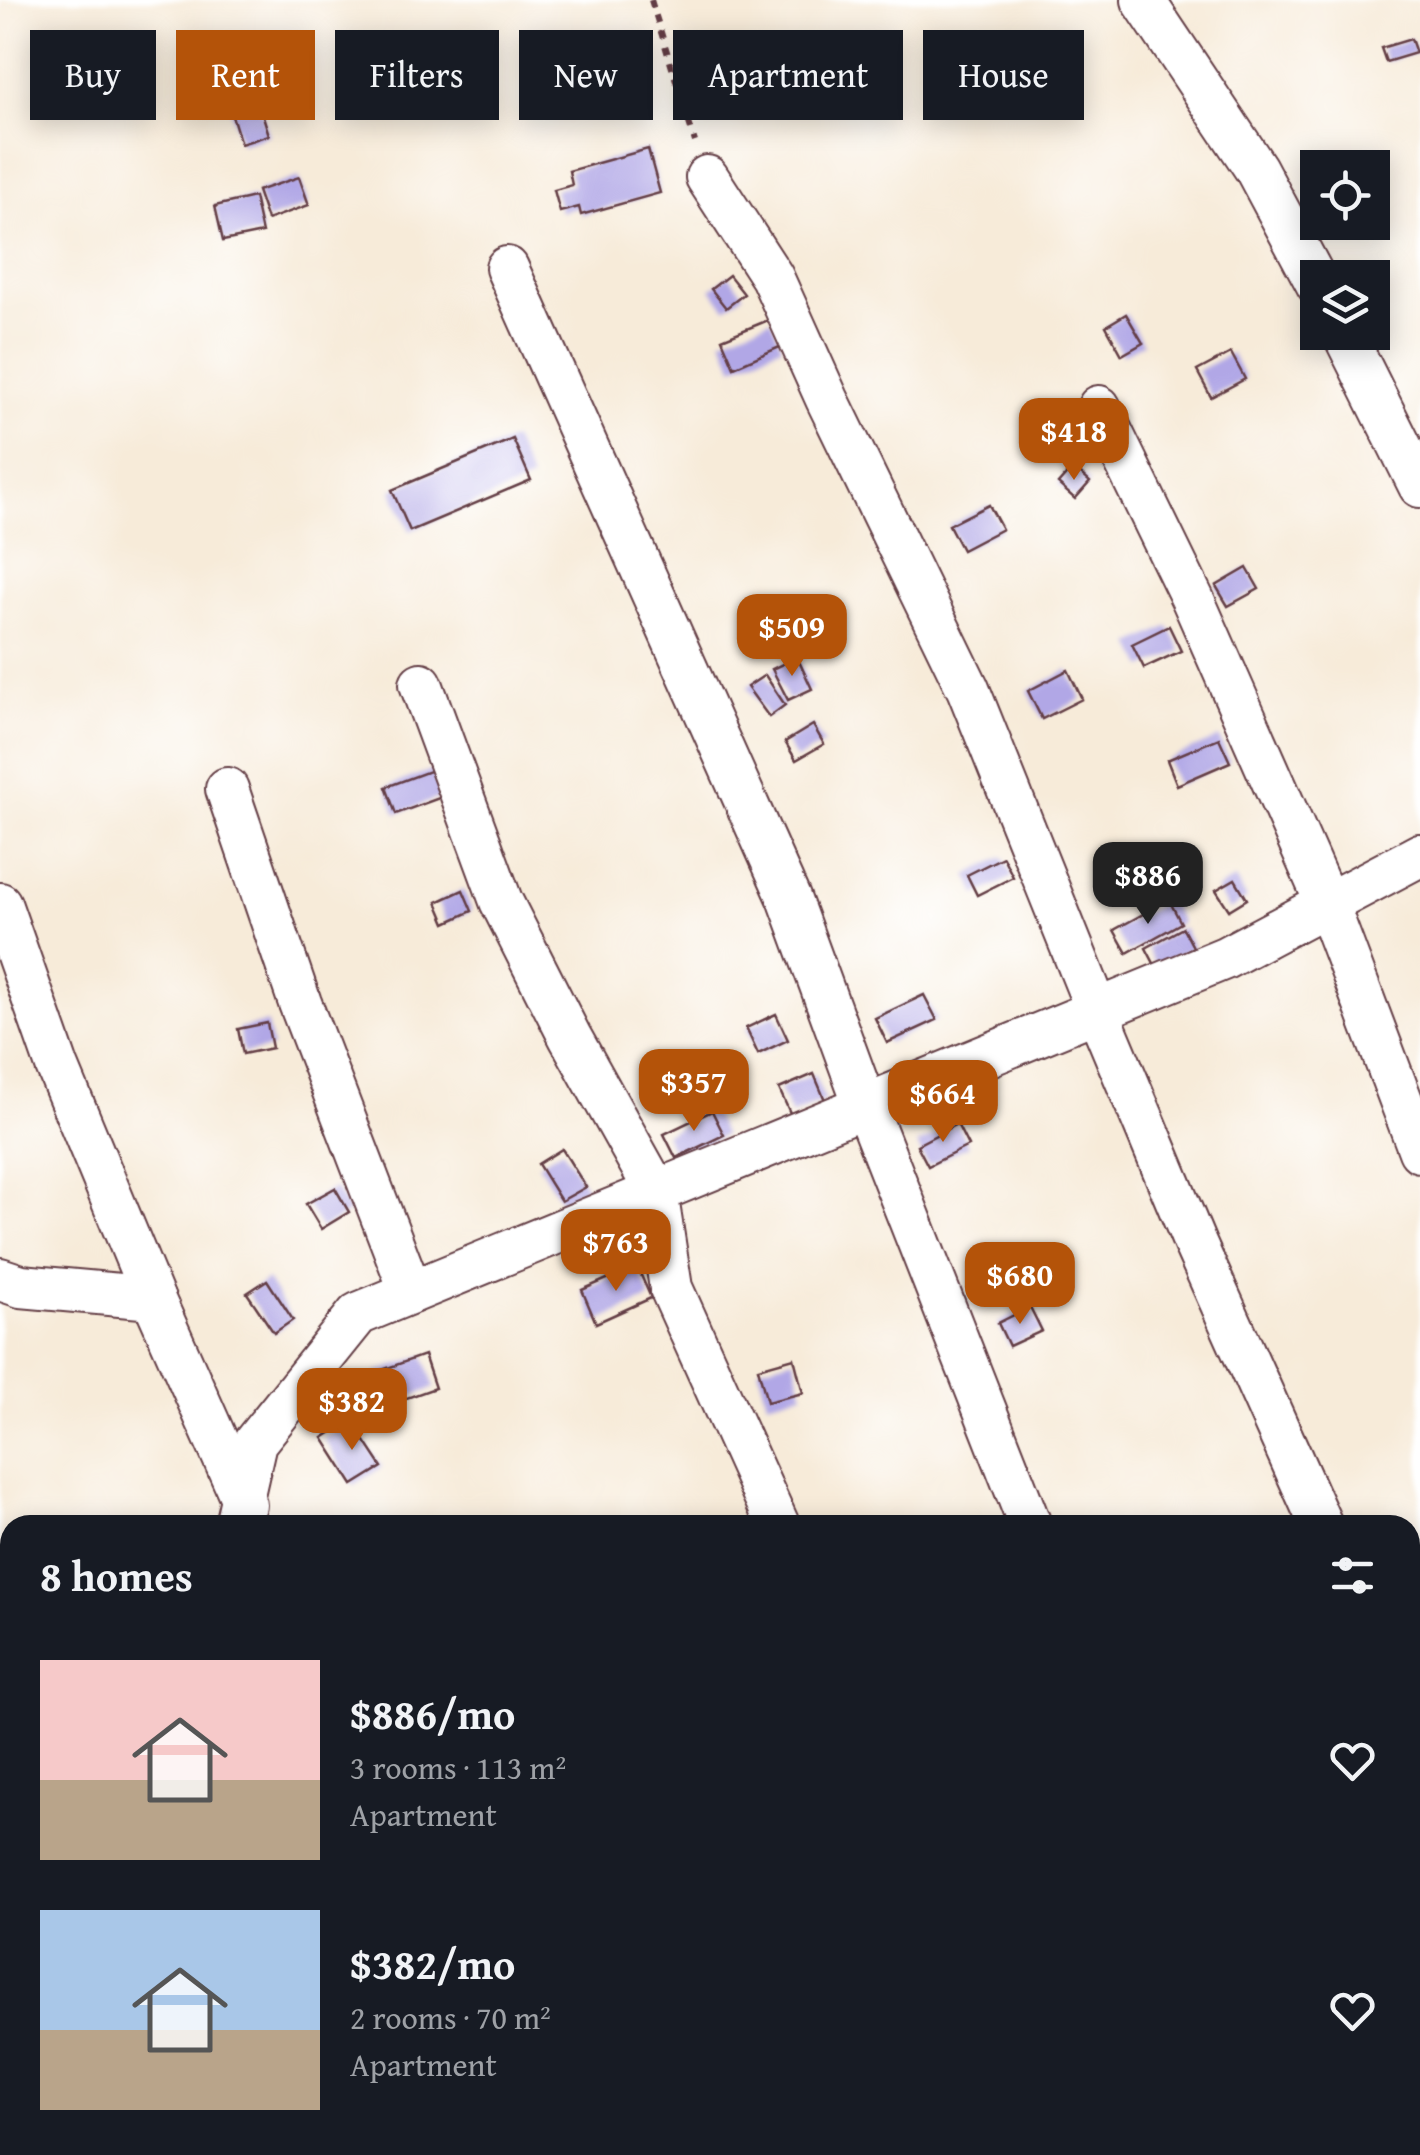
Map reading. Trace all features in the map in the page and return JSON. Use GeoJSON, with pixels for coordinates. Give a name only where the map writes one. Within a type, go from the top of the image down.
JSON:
{"type":"FeatureCollection","features":[{"type":"Feature","properties":{"kind":"street"},"geometry":{"type":"LineString","coordinates":[[1143,0],[1256,169],[1305,260]]}},
{"type":"Feature","properties":{"kind":"street"},"geometry":{"type":"LineString","coordinates":[[706,177],[772,277],[968,689],[1194,1244],[1316,1515]]}},
{"type":"Feature","properties":{"kind":"street"},"geometry":{"type":"LineString","coordinates":[[507,268],[789,898],[1026,1515]]}},
{"type":"Feature","properties":{"kind":"street"},"geometry":{"type":"LineString","coordinates":[[1352,350],[1420,486]]}},
{"type":"Feature","properties":{"kind":"street"},"geometry":{"type":"LineString","coordinates":[[1099,407],[1192,600],[1327,904],[1420,1151]]}},
{"type":"Feature","properties":{"kind":"street"},"geometry":{"type":"LineString","coordinates":[[421,684],[501,901],[570,1037],[656,1191],[671,1288],[773,1515]]}},
{"type":"Feature","properties":{"kind":"street"},"geometry":{"type":"LineString","coordinates":[[227,789],[300,1002],[411,1292]]}},
{"type":"Feature","properties":{"kind":"street"},"geometry":{"type":"LineString","coordinates":[[242,1515],[255,1442],[358,1314],[1226,958],[1420,856]]}},
{"type":"Feature","properties":{"kind":"street"},"geometry":{"type":"LineString","coordinates":[[0,904],[56,1066],[242,1515]]}},
{"type":"Feature","properties":{"kind":"street"},"geometry":{"type":"LineString","coordinates":[[0,1279],[21,1286],[153,1298]]}},
{"type":"Feature","properties":{"kind":"path"},"geometry":{"type":"LineString","coordinates":[[651,0],[706,177]]}},
{"type":"Feature","properties":{"kind":"building"},"geometry":{"type":"Polygon","coordinates":[[[1411,39],[1416,53],[1386,62],[1381,48],[1411,39]]]}},
{"type":"Feature","properties":{"kind":"building"},"geometry":{"type":"Polygon","coordinates":[[[233,120],[264,120],[269,135],[241,144],[233,120]]]}},
{"type":"Feature","properties":{"kind":"building"},"geometry":{"type":"Polygon","coordinates":[[[648,149],[660,193],[581,215],[579,207],[560,212],[554,190],[572,185],[569,171],[648,149]]]}},
{"type":"Feature","properties":{"kind":"building"},"geometry":{"type":"Polygon","coordinates":[[[299,177],[309,205],[267,220],[257,191],[299,177]]]}},
{"type":"Feature","properties":{"kind":"building"},"geometry":{"type":"Polygon","coordinates":[[[254,197],[262,233],[223,241],[215,206],[254,197]]]}},
{"type":"Feature","properties":{"kind":"building"},"geometry":{"type":"Polygon","coordinates":[[[729,275],[744,294],[726,308],[711,289],[729,275]]]}},
{"type":"Feature","properties":{"kind":"building"},"geometry":{"type":"Polygon","coordinates":[[[1126,314],[1143,343],[1122,355],[1106,326],[1126,314]]]}},
{"type":"Feature","properties":{"kind":"building"},"geometry":{"type":"Polygon","coordinates":[[[771,319],[782,346],[734,367],[722,339],[771,319]]]}},
{"type":"Feature","properties":{"kind":"building"},"geometry":{"type":"Polygon","coordinates":[[[1231,353],[1245,379],[1211,397],[1197,371],[1231,353]]]}},
{"type":"Feature","properties":{"kind":"building"},"geometry":{"type":"Polygon","coordinates":[[[513,439],[531,480],[410,531],[392,490],[513,439]]]}},
{"type":"Feature","properties":{"kind":"building"},"geometry":{"type":"Polygon","coordinates":[[[1073,467],[1090,482],[1075,499],[1058,484],[1073,467]]]}},
{"type":"Feature","properties":{"kind":"building"},"geometry":{"type":"Polygon","coordinates":[[[989,505],[1002,529],[962,550],[949,525],[989,505]]]}},
{"type":"Feature","properties":{"kind":"building"},"geometry":{"type":"Polygon","coordinates":[[[1247,568],[1259,589],[1228,606],[1216,586],[1247,568]]]}},
{"type":"Feature","properties":{"kind":"building"},"geometry":{"type":"Polygon","coordinates":[[[1169,626],[1181,651],[1144,668],[1132,644],[1169,626]]]}},
{"type":"Feature","properties":{"kind":"building"},"geometry":{"type":"Polygon","coordinates":[[[797,657],[812,689],[788,700],[772,669],[797,657]]]}},
{"type":"Feature","properties":{"kind":"building"},"geometry":{"type":"Polygon","coordinates":[[[1068,670],[1082,699],[1042,719],[1028,691],[1068,670]]]}},
{"type":"Feature","properties":{"kind":"building"},"geometry":{"type":"Polygon","coordinates":[[[765,675],[785,705],[769,717],[747,687],[765,675]]]}},
{"type":"Feature","properties":{"kind":"building"},"geometry":{"type":"Polygon","coordinates":[[[813,725],[824,744],[796,760],[785,742],[813,725]]]}},
{"type":"Feature","properties":{"kind":"building"},"geometry":{"type":"Polygon","coordinates":[[[1219,738],[1230,762],[1177,785],[1167,760],[1219,738]]]}},
{"type":"Feature","properties":{"kind":"building"},"geometry":{"type":"Polygon","coordinates":[[[432,770],[442,797],[396,814],[386,787],[432,770]]]}},
{"type":"Feature","properties":{"kind":"building"},"geometry":{"type":"Polygon","coordinates":[[[1003,857],[1013,877],[977,895],[967,875],[1003,857]]]}},
{"type":"Feature","properties":{"kind":"building"},"geometry":{"type":"Polygon","coordinates":[[[1235,879],[1247,899],[1229,910],[1216,890],[1235,879]]]}},
{"type":"Feature","properties":{"kind":"building"},"geometry":{"type":"Polygon","coordinates":[[[463,890],[472,911],[446,923],[437,902],[463,890]]]}},
{"type":"Feature","properties":{"kind":"building"},"geometry":{"type":"Polygon","coordinates":[[[1169,900],[1181,923],[1127,953],[1114,930],[1169,900]]]}},
{"type":"Feature","properties":{"kind":"building"},"geometry":{"type":"Polygon","coordinates":[[[1183,928],[1193,947],[1156,967],[1146,948],[1183,928]]]}},
{"type":"Feature","properties":{"kind":"building"},"geometry":{"type":"Polygon","coordinates":[[[924,995],[937,1020],[887,1043],[875,1018],[924,995]]]}},
{"type":"Feature","properties":{"kind":"building"},"geometry":{"type":"Polygon","coordinates":[[[776,1014],[788,1040],[758,1054],[746,1028],[776,1014]]]}},
{"type":"Feature","properties":{"kind":"building"},"geometry":{"type":"Polygon","coordinates":[[[267,1023],[272,1048],[243,1054],[238,1029],[267,1023]]]}},
{"type":"Feature","properties":{"kind":"building"},"geometry":{"type":"Polygon","coordinates":[[[814,1074],[825,1100],[791,1115],[779,1089],[814,1074]]]}},
{"type":"Feature","properties":{"kind":"building"},"geometry":{"type":"Polygon","coordinates":[[[712,1111],[724,1135],[676,1158],[664,1134],[712,1111]]]}},
{"type":"Feature","properties":{"kind":"building"},"geometry":{"type":"Polygon","coordinates":[[[957,1124],[968,1146],[928,1166],[917,1145],[957,1124]]]}},
{"type":"Feature","properties":{"kind":"building"},"geometry":{"type":"Polygon","coordinates":[[[562,1149],[586,1187],[561,1201],[538,1164],[562,1149]]]}},
{"type":"Feature","properties":{"kind":"building"},"geometry":{"type":"Polygon","coordinates":[[[335,1188],[349,1212],[321,1229],[306,1204],[335,1188]]]}},
{"type":"Feature","properties":{"kind":"building"},"geometry":{"type":"Polygon","coordinates":[[[637,1266],[651,1298],[596,1323],[582,1290],[637,1266]]]}},
{"type":"Feature","properties":{"kind":"building"},"geometry":{"type":"Polygon","coordinates":[[[267,1280],[293,1320],[274,1333],[247,1293],[267,1280]]]}},
{"type":"Feature","properties":{"kind":"building"},"geometry":{"type":"Polygon","coordinates":[[[1030,1307],[1042,1331],[1009,1346],[998,1323],[1030,1307]]]}},
{"type":"Feature","properties":{"kind":"building"},"geometry":{"type":"Polygon","coordinates":[[[424,1355],[435,1388],[387,1405],[376,1372],[424,1355]]]}},
{"type":"Feature","properties":{"kind":"building"},"geometry":{"type":"Polygon","coordinates":[[[794,1358],[803,1393],[767,1402],[758,1368],[794,1358]]]}},
{"type":"Feature","properties":{"kind":"building"},"geometry":{"type":"Polygon","coordinates":[[[351,1420],[382,1467],[353,1485],[323,1438],[351,1420]]]}}]}
